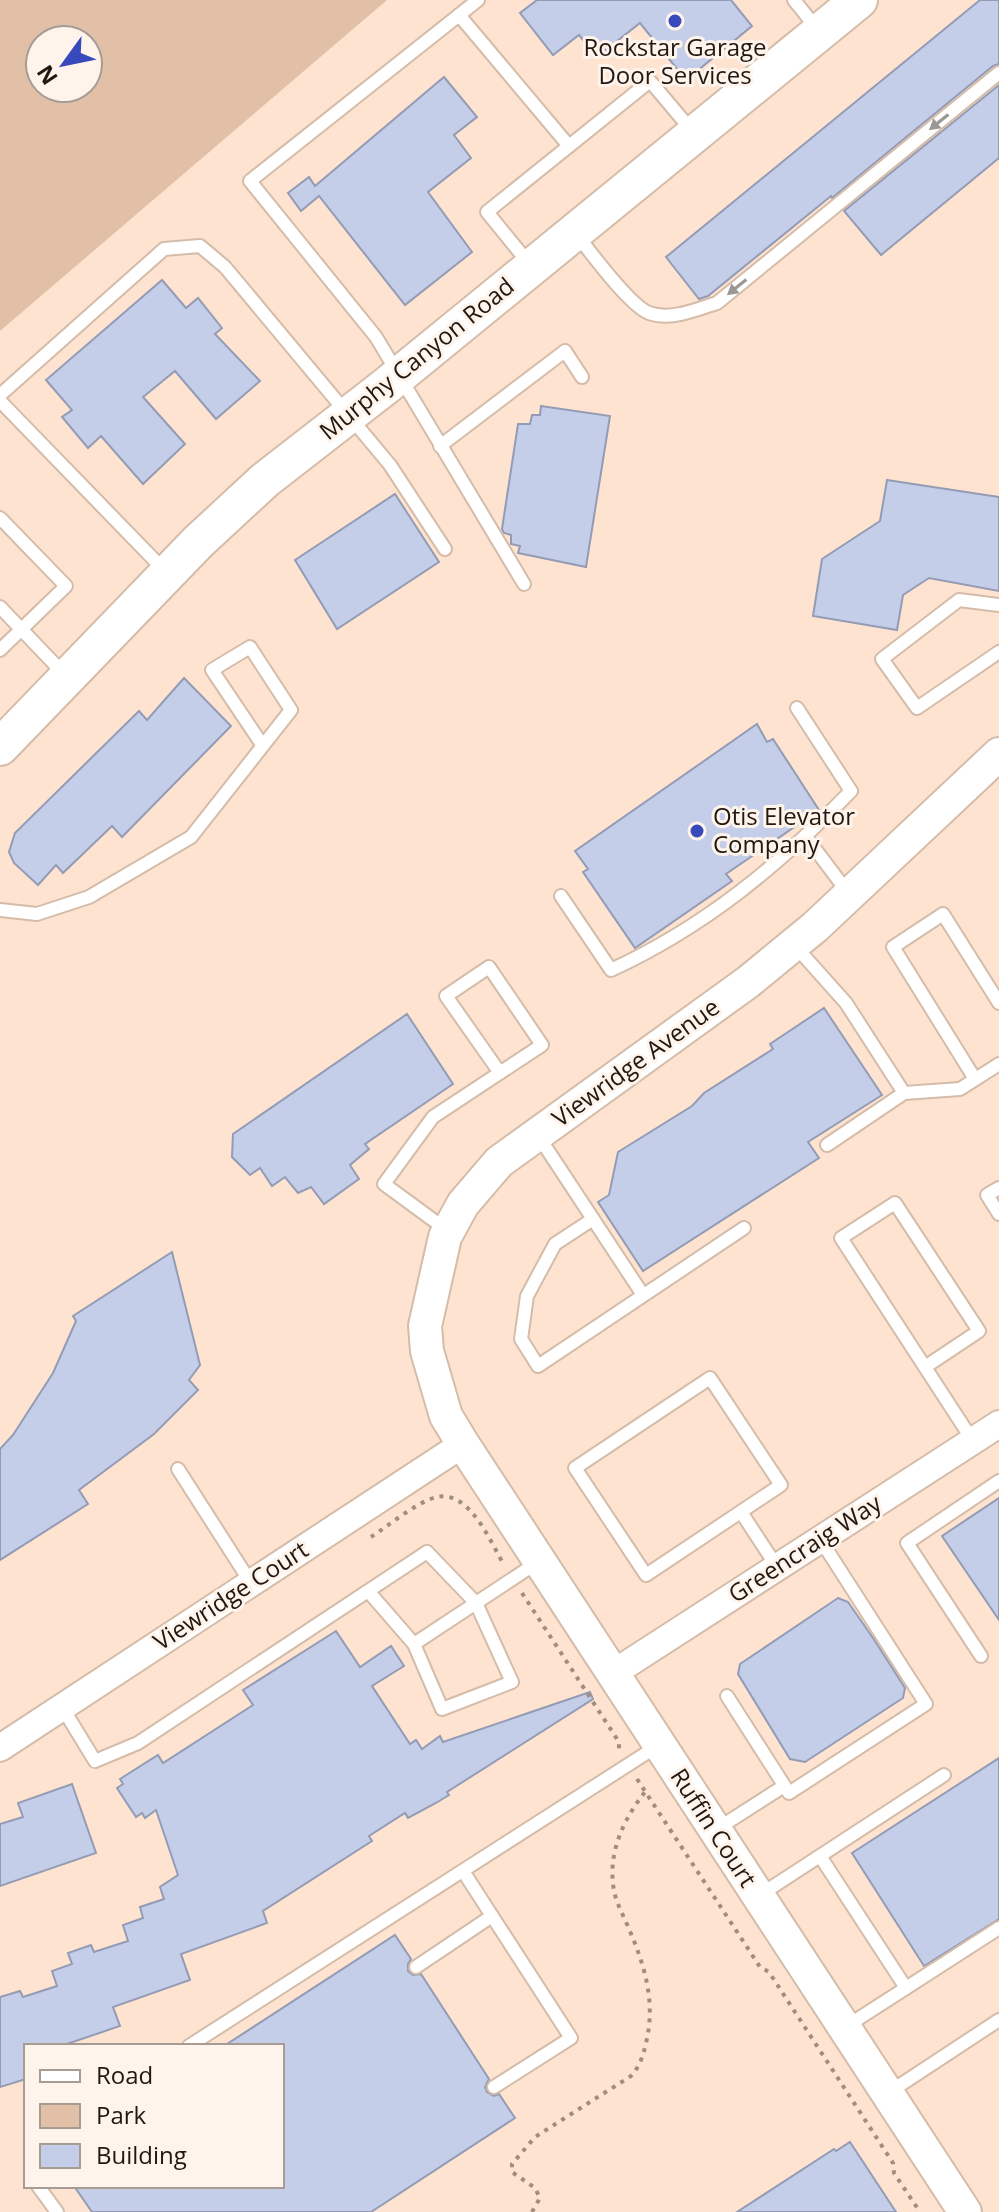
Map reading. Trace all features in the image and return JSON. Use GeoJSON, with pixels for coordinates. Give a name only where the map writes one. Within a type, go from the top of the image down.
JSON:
{"type":"FeatureCollection","features":[{"type":"Feature","properties":{"kind":"main road","name":"Murphy Canyon Road"},"geometry":{"type":"LineString","coordinates":[[0,747],[168,573],[265,480],[532,268],[853,2]]}},
{"type":"Feature","properties":{"kind":"street","name":"Viewridge Avenue"},"geometry":{"type":"LineString","coordinates":[[463,1444],[446,1416],[427,1351],[425,1326],[448,1231],[463,1204],[499,1162],[748,982],[794,945],[999,754]]}},
{"type":"Feature","properties":{"kind":"street","name":"Greencraig Way"},"geometry":{"type":"LineString","coordinates":[[612,1674],[999,1424]]}},
{"type":"Feature","properties":{"kind":"street","name":"Ruffin Court"},"geometry":{"type":"LineString","coordinates":[[463,1444],[526,1570],[612,1674],[965,2212]]}},
{"type":"Feature","properties":{"kind":"street","name":"Viewridge Court"},"geometry":{"type":"LineString","coordinates":[[0,1748],[463,1444]]}},
{"type":"Feature","properties":{"kind":"lane"},"geometry":{"type":"LineString","coordinates":[[478,0],[250,181],[376,337],[524,584]]}},
{"type":"Feature","properties":{"kind":"lane"},"geometry":{"type":"LineString","coordinates":[[794,0],[820,32]]}},
{"type":"Feature","properties":{"kind":"lane"},"geometry":{"type":"LineString","coordinates":[[459,15],[569,146]]}},
{"type":"Feature","properties":{"kind":"lane"},"geometry":{"type":"LineString","coordinates":[[575,233],[618,287],[649,313],[677,315],[717,303],[999,73]]}},
{"type":"Feature","properties":{"kind":"lane"},"geometry":{"type":"LineString","coordinates":[[532,268],[487,212],[650,81],[695,134]]}},
{"type":"Feature","properties":{"kind":"lane"},"geometry":{"type":"LineString","coordinates":[[0,395],[164,249],[200,246],[225,267],[390,465],[445,549]]}},
{"type":"Feature","properties":{"kind":"lane"},"geometry":{"type":"LineString","coordinates":[[440,446],[565,351],[582,377]]}},
{"type":"Feature","properties":{"kind":"lane"},"geometry":{"type":"LineString","coordinates":[[0,401],[168,573]]}},
{"type":"Feature","properties":{"kind":"lane"},"geometry":{"type":"LineString","coordinates":[[0,518],[66,586],[0,650]]}},
{"type":"Feature","properties":{"kind":"lane"},"geometry":{"type":"LineString","coordinates":[[999,605],[959,600],[882,659],[917,708],[999,652]]}},
{"type":"Feature","properties":{"kind":"lane"},"geometry":{"type":"LineString","coordinates":[[0,607],[67,677]]}},
{"type":"Feature","properties":{"kind":"lane"},"geometry":{"type":"LineString","coordinates":[[0,910],[37,914],[89,897],[191,837],[263,746],[291,710],[250,647],[212,670],[263,746]]}},
{"type":"Feature","properties":{"kind":"lane"},"geometry":{"type":"LineString","coordinates":[[561,896],[611,970],[649,952],[727,904],[806,837],[851,791],[797,708]]}},
{"type":"Feature","properties":{"kind":"lane"},"geometry":{"type":"LineString","coordinates":[[806,837],[849,894]]}},
{"type":"Feature","properties":{"kind":"lane"},"geometry":{"type":"LineString","coordinates":[[975,1079],[893,947],[943,914],[999,1003]]}},
{"type":"Feature","properties":{"kind":"lane"},"geometry":{"type":"LineString","coordinates":[[794,945],[846,1003],[904,1093]]}},
{"type":"Feature","properties":{"kind":"lane"},"geometry":{"type":"LineString","coordinates":[[448,1231],[384,1184],[433,1117],[500,1073],[542,1045],[489,967],[446,996],[500,1073]]}},
{"type":"Feature","properties":{"kind":"lane"},"geometry":{"type":"LineString","coordinates":[[827,1145],[904,1093],[960,1089],[999,1064]]}},
{"type":"Feature","properties":{"kind":"lane"},"geometry":{"type":"LineString","coordinates":[[537,1134],[643,1295]]}},
{"type":"Feature","properties":{"kind":"lane"},"geometry":{"type":"LineString","coordinates":[[999,1188],[987,1195],[999,1214]]}},
{"type":"Feature","properties":{"kind":"lane"},"geometry":{"type":"LineString","coordinates":[[925,1367],[979,1331],[895,1203],[841,1238],[973,1441]]}},
{"type":"Feature","properties":{"kind":"lane"},"geometry":{"type":"LineString","coordinates":[[593,1219],[555,1244],[527,1296],[521,1339],[538,1366],[744,1228]]}},
{"type":"Feature","properties":{"kind":"lane"},"geometry":{"type":"LineString","coordinates":[[710,1378],[781,1485],[741,1512],[646,1575],[575,1468],[710,1378]]}},
{"type":"Feature","properties":{"kind":"lane"},"geometry":{"type":"LineString","coordinates":[[178,1469],[251,1583]]}},
{"type":"Feature","properties":{"kind":"lane"},"geometry":{"type":"LineString","coordinates":[[981,1656],[907,1543],[999,1481]]}},
{"type":"Feature","properties":{"kind":"lane"},"geometry":{"type":"LineString","coordinates":[[741,1512],[777,1567]]}},
{"type":"Feature","properties":{"kind":"lane"},"geometry":{"type":"LineString","coordinates":[[727,1696],[789,1793],[926,1704],[820,1539]]}},
{"type":"Feature","properties":{"kind":"lane"},"geometry":{"type":"LineString","coordinates":[[62,1707],[95,1761],[138,1743],[427,1552],[476,1603],[512,1682],[442,1709],[414,1644],[368,1591]]}},
{"type":"Feature","properties":{"kind":"lane"},"geometry":{"type":"LineString","coordinates":[[414,1644],[526,1570]]}},
{"type":"Feature","properties":{"kind":"lane"},"geometry":{"type":"LineString","coordinates":[[192,2044],[659,1745]]}},
{"type":"Feature","properties":{"kind":"lane"},"geometry":{"type":"LineString","coordinates":[[758,1897],[944,1775]]}},
{"type":"Feature","properties":{"kind":"lane"},"geometry":{"type":"LineString","coordinates":[[714,1830],[784,1786]]}},
{"type":"Feature","properties":{"kind":"lane"},"geometry":{"type":"LineString","coordinates":[[820,1856],[906,1988]]}},
{"type":"Feature","properties":{"kind":"lane"},"geometry":{"type":"LineString","coordinates":[[463,1871],[571,2038],[494,2087]]}},
{"type":"Feature","properties":{"kind":"lane"},"geometry":{"type":"LineString","coordinates":[[416,1967],[492,1916]]}},
{"type":"Feature","properties":{"kind":"lane"},"geometry":{"type":"LineString","coordinates":[[844,2028],[999,1928]]}},
{"type":"Feature","properties":{"kind":"lane"},"geometry":{"type":"LineString","coordinates":[[887,2094],[999,2020]]}},
{"type":"Feature","properties":{"kind":"lane"},"geometry":{"type":"LineString","coordinates":[[39,2188],[57,2212]]}},
{"type":"Feature","properties":{"kind":"path"},"geometry":{"type":"LineString","coordinates":[[362,1543],[426,1502],[436,1497],[447,1497],[459,1501],[472,1513],[526,1570],[619,1742],[619,1750],[628,1765],[760,1967],[769,1972],[893,2163],[894,2173],[920,2212]]}},
{"type":"Feature","properties":{"kind":"path"},"geometry":{"type":"LineString","coordinates":[[532,2212],[540,2198],[535,2188],[512,2172],[512,2164],[535,2137],[631,2076],[643,2056],[650,2003],[647,1980],[620,1911],[612,1879],[623,1825],[645,1792]]}},
{"type":"Feature","properties":{"kind":"green space"},"geometry":{"type":"Polygon","coordinates":[[[0,0],[387,0],[0,331],[0,0]]]}},
{"type":"Feature","properties":{"kind":"building"},"geometry":{"type":"Polygon","coordinates":[[[537,0],[731,0],[752,26],[686,80],[640,23],[597,57],[579,35],[553,55],[520,13],[537,0]]]}},
{"type":"Feature","properties":{"kind":"building"},"geometry":{"type":"Polygon","coordinates":[[[980,0],[999,0],[999,64],[708,296],[699,299],[666,257],[980,0]]]}},
{"type":"Feature","properties":{"kind":"building"},"geometry":{"type":"Polygon","coordinates":[[[444,77],[477,117],[454,135],[471,158],[428,192],[472,252],[405,305],[319,196],[301,211],[288,193],[309,177],[315,186],[444,77]]]}},
{"type":"Feature","properties":{"kind":"building"},"geometry":{"type":"Polygon","coordinates":[[[999,85],[999,158],[881,255],[844,211],[999,85]]]}},
{"type":"Feature","properties":{"kind":"building"},"geometry":{"type":"Polygon","coordinates":[[[162,280],[186,308],[198,298],[222,328],[215,334],[260,381],[216,419],[175,371],[143,397],[185,444],[143,484],[101,436],[88,448],[62,417],[72,410],[46,380],[162,280]]]}},
{"type":"Feature","properties":{"kind":"building"},"geometry":{"type":"Polygon","coordinates":[[[541,406],[610,416],[586,567],[518,553],[520,546],[511,544],[511,535],[502,529],[518,424],[530,424],[532,415],[540,415],[541,406]]]}},
{"type":"Feature","properties":{"kind":"building"},"geometry":{"type":"Polygon","coordinates":[[[887,480],[999,497],[999,591],[929,578],[903,595],[897,630],[813,616],[822,559],[880,521],[887,480]]]}},
{"type":"Feature","properties":{"kind":"building"},"geometry":{"type":"Polygon","coordinates":[[[395,494],[439,562],[337,629],[295,560],[395,494]]]}},
{"type":"Feature","properties":{"kind":"building"},"geometry":{"type":"Polygon","coordinates":[[[184,678],[231,726],[122,837],[112,826],[63,873],[56,865],[38,885],[14,863],[9,852],[15,833],[139,711],[147,720],[184,678]]]}},
{"type":"Feature","properties":{"kind":"building","name":"Otis Elevator Company"},"geometry":{"type":"Polygon","coordinates":[[[757,724],[767,742],[773,739],[819,810],[726,874],[732,881],[635,948],[583,872],[588,869],[575,851],[757,724]]]}},
{"type":"Feature","properties":{"kind":"building"},"geometry":{"type":"Polygon","coordinates":[[[824,1008],[882,1095],[808,1142],[819,1158],[643,1271],[598,1202],[609,1195],[618,1152],[692,1106],[704,1093],[773,1049],[770,1044],[824,1008]]]}},
{"type":"Feature","properties":{"kind":"building"},"geometry":{"type":"Polygon","coordinates":[[[407,1014],[453,1084],[365,1144],[369,1149],[350,1165],[359,1179],[324,1204],[311,1187],[298,1193],[285,1177],[272,1186],[260,1168],[250,1175],[232,1157],[233,1134],[407,1014]]]}},
{"type":"Feature","properties":{"kind":"building"},"geometry":{"type":"Polygon","coordinates":[[[172,1252],[200,1365],[189,1380],[198,1390],[154,1434],[79,1490],[88,1504],[0,1560],[0,1449],[13,1435],[53,1373],[76,1321],[73,1316],[172,1252]]]}},
{"type":"Feature","properties":{"kind":"building"},"geometry":{"type":"Polygon","coordinates":[[[999,1498],[999,1620],[942,1536],[999,1498]]]}},
{"type":"Feature","properties":{"kind":"building"},"geometry":{"type":"Polygon","coordinates":[[[838,1598],[848,1602],[873,1638],[905,1688],[903,1698],[805,1762],[790,1759],[738,1674],[740,1664],[838,1598]]]}},
{"type":"Feature","properties":{"kind":"building"},"geometry":{"type":"Polygon","coordinates":[[[336,1631],[360,1667],[391,1646],[404,1666],[372,1686],[410,1744],[416,1740],[422,1749],[440,1736],[443,1742],[590,1692],[593,1699],[447,1792],[449,1795],[436,1803],[408,1818],[405,1813],[369,1836],[372,1841],[263,1911],[267,1923],[181,1954],[190,1980],[113,2007],[120,2026],[67,2044],[24,2044],[24,2080],[0,2087],[0,1997],[20,1991],[23,1997],[57,1986],[52,1971],[72,1964],[68,1953],[91,1945],[94,1952],[128,1941],[123,1925],[143,1918],[140,1907],[164,1899],[160,1887],[178,1875],[156,1810],[145,1818],[142,1813],[136,1817],[117,1788],[123,1784],[120,1779],[158,1755],[163,1763],[253,1705],[243,1690],[336,1631]]]}},
{"type":"Feature","properties":{"kind":"building"},"geometry":{"type":"Polygon","coordinates":[[[999,1758],[999,1919],[924,1966],[852,1853],[999,1758]]]}},
{"type":"Feature","properties":{"kind":"building"},"geometry":{"type":"Polygon","coordinates":[[[72,1784],[96,1853],[0,1886],[0,1824],[23,1817],[18,1803],[72,1784]]]}},
{"type":"Feature","properties":{"kind":"building"},"geometry":{"type":"Polygon","coordinates":[[[395,1935],[411,1959],[408,1971],[413,1975],[421,1974],[489,2079],[485,2087],[487,2092],[494,2096],[499,2094],[515,2118],[371,2212],[92,2212],[75,2188],[284,2188],[284,2044],[227,2044],[395,1935]]]}},
{"type":"Feature","properties":{"kind":"building"},"geometry":{"type":"Polygon","coordinates":[[[850,2142],[896,2212],[737,2212],[834,2149],[836,2151],[850,2142]]]}},
{"type":"Feature","properties":{"kind":"place","name":"Rockstar Garage Door Services"},"geometry":{"type":"Point","coordinates":[675,21]}},
{"type":"Feature","properties":{"kind":"place","name":"Otis Elevator Company"},"geometry":{"type":"Point","coordinates":[697,831]}}]}
